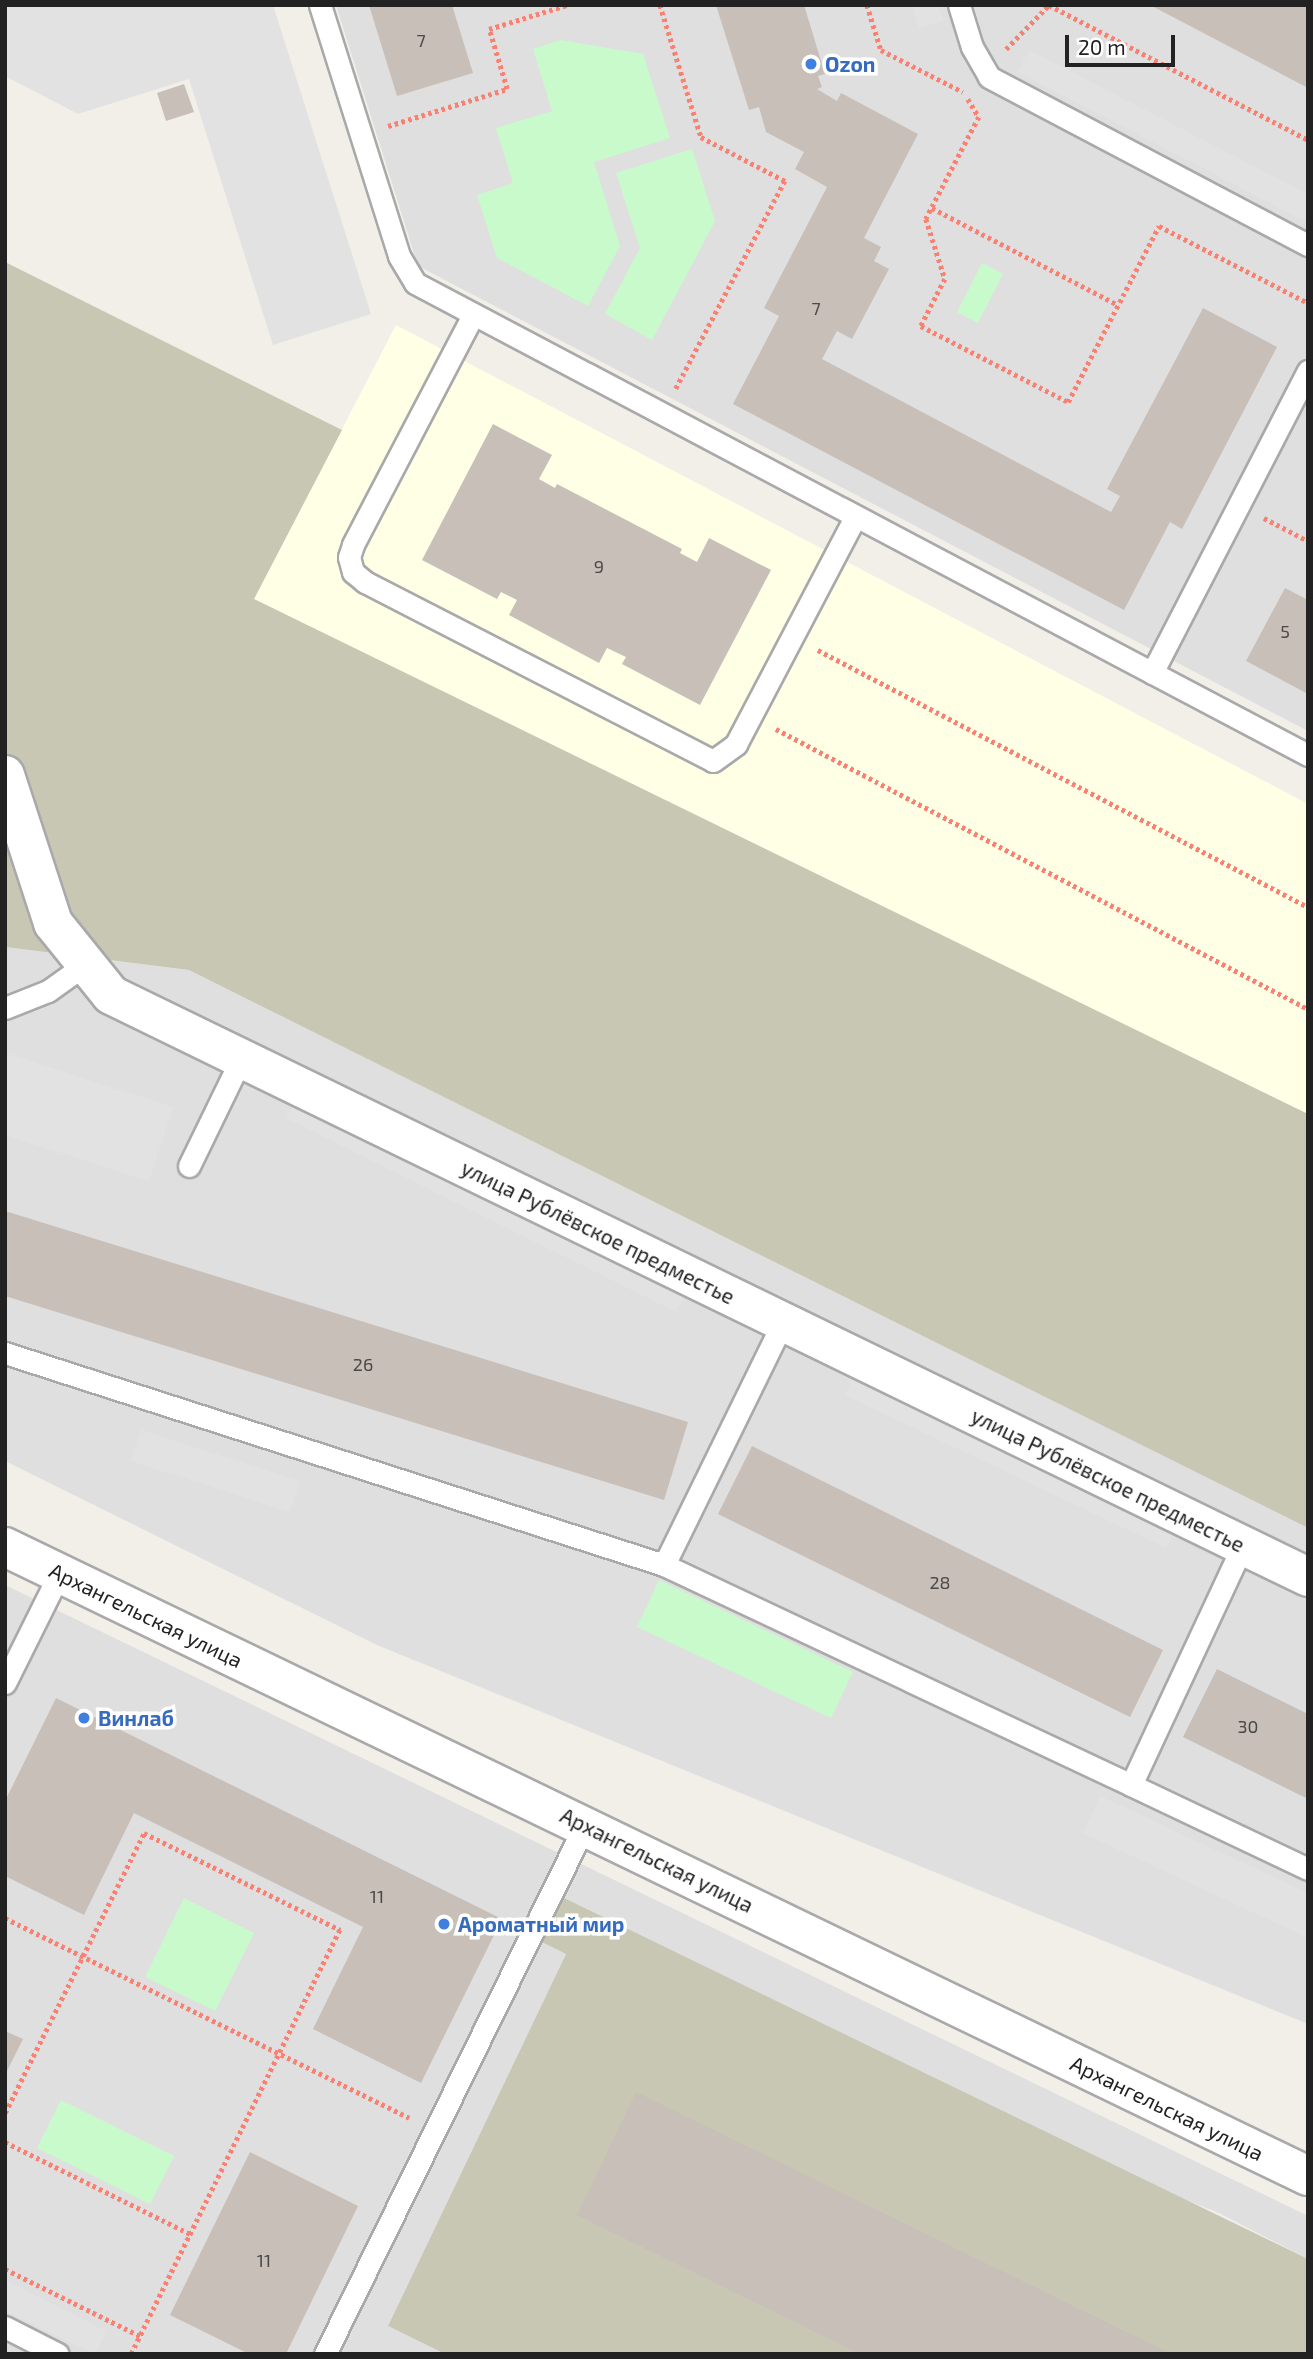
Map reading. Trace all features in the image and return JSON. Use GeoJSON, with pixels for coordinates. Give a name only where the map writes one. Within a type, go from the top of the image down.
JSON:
{"type":"FeatureCollection","features":[{"type":"Feature","properties":{"kind":"street","name":"улица Рублёвское предместье"},"geometry":{"type":"LineString","coordinates":[[5,775],[53,923],[83,966],[111,995],[1308,1577]]}},
{"type":"Feature","properties":{"kind":"street","name":"Архангельская улица"},"geometry":{"type":"LineString","coordinates":[[5,1547],[586,1825],[1308,2176]]}},
{"type":"Feature","properties":{"kind":"lane"},"geometry":{"type":"LineString","coordinates":[[320,5],[406,273],[415,283],[1308,755]]}},
{"type":"Feature","properties":{"kind":"lane"},"geometry":{"type":"LineString","coordinates":[[959,5],[976,56],[989,78],[1308,245]]}},
{"type":"Feature","properties":{"kind":"lane"},"geometry":{"type":"LineString","coordinates":[[473,315],[353,545],[349,557],[353,572],[700,758],[713,761],[726,756],[751,716],[855,517]]}},
{"type":"Feature","properties":{"kind":"lane"},"geometry":{"type":"LineString","coordinates":[[1152,673],[1308,371]]}},
{"type":"Feature","properties":{"kind":"lane"},"geometry":{"type":"LineString","coordinates":[[5,1008],[48,991],[83,966]]}},
{"type":"Feature","properties":{"kind":"lane"},"geometry":{"type":"LineString","coordinates":[[189,1166],[241,1059]]}},
{"type":"Feature","properties":{"kind":"lane"},"geometry":{"type":"LineString","coordinates":[[664,1565],[783,1322]]}},
{"type":"Feature","properties":{"kind":"lane"},"geometry":{"type":"LineString","coordinates":[[5,1353],[664,1565],[1308,1869]]}},
{"type":"Feature","properties":{"kind":"lane"},"geometry":{"type":"LineString","coordinates":[[1131,1785],[1243,1545]]}},
{"type":"Feature","properties":{"kind":"lane"},"geometry":{"type":"LineString","coordinates":[[5,1683],[59,1574]]}},
{"type":"Feature","properties":{"kind":"lane"},"geometry":{"type":"LineString","coordinates":[[324,2354],[586,1825]]}},
{"type":"Feature","properties":{"kind":"lane"},"geometry":{"type":"LineString","coordinates":[[5,2327],[58,2354]]}},
{"type":"Feature","properties":{"kind":"path"},"geometry":{"type":"LineString","coordinates":[[361,134],[507,89],[488,29],[567,5]]}},
{"type":"Feature","properties":{"kind":"path"},"geometry":{"type":"LineString","coordinates":[[660,5],[701,136],[785,181],[662,415]]}},
{"type":"Feature","properties":{"kind":"path"},"geometry":{"type":"LineString","coordinates":[[867,5],[881,50],[964,93],[979,117],[926,219],[945,279],[921,326],[1068,402],[1159,226],[1308,303]]}},
{"type":"Feature","properties":{"kind":"path"},"geometry":{"type":"LineString","coordinates":[[1049,5],[1308,140]]}},
{"type":"Feature","properties":{"kind":"path"},"geometry":{"type":"LineString","coordinates":[[932,208],[1118,305]]}},
{"type":"Feature","properties":{"kind":"path"},"geometry":{"type":"LineString","coordinates":[[1239,505],[1308,541]]}},
{"type":"Feature","properties":{"kind":"path"},"geometry":{"type":"LineString","coordinates":[[793,636],[1308,907]]}},
{"type":"Feature","properties":{"kind":"path"},"geometry":{"type":"LineString","coordinates":[[751,716],[1308,1009]]}},
{"type":"Feature","properties":{"kind":"path"},"geometry":{"type":"LineString","coordinates":[[5,2113],[144,1833],[340,1930],[131,2354]]}},
{"type":"Feature","properties":{"kind":"path"},"geometry":{"type":"LineString","coordinates":[[5,1918],[400,2113]]}},
{"type":"Feature","properties":{"kind":"path"},"geometry":{"type":"LineString","coordinates":[[5,2142],[190,2234]]}},
{"type":"Feature","properties":{"kind":"path"},"geometry":{"type":"LineString","coordinates":[[5,2269],[140,2336]]}},
{"type":"Feature","properties":{"kind":"shaded area"},"geometry":{"type":"Polygon","coordinates":[[[5,5],[273,5],[371,314],[273,345],[189,79],[78,114],[5,76],[5,5]]]}},
{"type":"Feature","properties":{"kind":"shaded area"},"geometry":{"type":"Polygon","coordinates":[[[336,5],[1308,5],[1308,731],[418,266],[336,5]]]}},
{"type":"Feature","properties":{"kind":"shaded area"},"geometry":{"type":"Polygon","coordinates":[[[912,5],[938,5],[943,20],[919,28],[912,5]]]}},
{"type":"Feature","properties":{"kind":"shaded area"},"geometry":{"type":"Polygon","coordinates":[[[1029,50],[1308,194],[1308,223],[1018,72],[1029,50]]]}},
{"type":"Feature","properties":{"kind":"shaded area"},"geometry":{"type":"Polygon","coordinates":[[[5,262],[342,430],[254,599],[1308,1114],[1308,1528],[189,970],[5,947],[5,262]]]}},
{"type":"Feature","properties":{"kind":"shaded area"},"geometry":{"type":"Polygon","coordinates":[[[396,325],[1308,804],[1308,1114],[254,599],[396,325]]]}},
{"type":"Feature","properties":{"kind":"shaded area"},"geometry":{"type":"Polygon","coordinates":[[[5,947],[189,970],[1308,1528],[1308,2024],[377,1645],[5,1461],[5,947]]]}},
{"type":"Feature","properties":{"kind":"shaded area"},"geometry":{"type":"Polygon","coordinates":[[[5,1053],[173,1107],[149,1181],[5,1135],[5,1053]]]}},
{"type":"Feature","properties":{"kind":"shaded area"},"geometry":{"type":"Polygon","coordinates":[[[298,1096],[687,1290],[676,1312],[286,1118],[298,1096]]]}},
{"type":"Feature","properties":{"kind":"shaded area"},"geometry":{"type":"Polygon","coordinates":[[[857,1369],[1179,1522],[1166,1548],[845,1395],[857,1369]]]}},
{"type":"Feature","properties":{"kind":"shaded area"},"geometry":{"type":"Polygon","coordinates":[[[141,1430],[300,1481],[290,1512],[131,1461],[141,1430]]]}},
{"type":"Feature","properties":{"kind":"shaded area"},"geometry":{"type":"Polygon","coordinates":[[[5,1585],[1308,2216],[1308,2259],[1219,2213],[566,1954],[388,2326],[445,2354],[5,2354],[5,1585]]]}},
{"type":"Feature","properties":{"kind":"shaded area"},"geometry":{"type":"Polygon","coordinates":[[[1100,1796],[1308,1893],[1308,1938],[1083,1833],[1100,1796]]]}},
{"type":"Feature","properties":{"kind":"shaded area"},"geometry":{"type":"Polygon","coordinates":[[[564,1898],[1308,2259],[1308,2354],[445,2354],[388,2326],[566,1954],[542,1942],[564,1898]]]}},
{"type":"Feature","properties":{"kind":"shaded area"},"geometry":{"type":"Polygon","coordinates":[[[5,2280],[106,2331],[95,2354],[5,2311],[5,2280]]]}},
{"type":"Feature","properties":{"kind":"green space"},"geometry":{"type":"Polygon","coordinates":[[[561,40],[643,54],[670,138],[594,162],[620,246],[588,306],[497,258],[477,195],[513,183],[496,128],[552,111],[533,49],[561,40]]]}},
{"type":"Feature","properties":{"kind":"green space"},"geometry":{"type":"Polygon","coordinates":[[[692,149],[715,221],[652,340],[605,314],[640,248],[616,173],[692,149]]]}},
{"type":"Feature","properties":{"kind":"green space"},"geometry":{"type":"Polygon","coordinates":[[[982,263],[1003,274],[978,323],[957,312],[982,263]]]}},
{"type":"Feature","properties":{"kind":"green space"},"geometry":{"type":"Polygon","coordinates":[[[659,1580],[853,1672],[831,1718],[637,1627],[659,1580]]]}},
{"type":"Feature","properties":{"kind":"green space"},"geometry":{"type":"Polygon","coordinates":[[[184,1898],[254,1933],[215,2011],[145,1977],[184,1898]]]}},
{"type":"Feature","properties":{"kind":"green space"},"geometry":{"type":"Polygon","coordinates":[[[61,2100],[174,2156],[150,2204],[37,2148],[61,2100]]]}},
{"type":"Feature","properties":{"kind":"building"},"geometry":{"type":"Polygon","coordinates":[[[369,5],[452,5],[473,73],[397,96],[369,5]]]}},
{"type":"Feature","properties":{"kind":"building"},"geometry":{"type":"Polygon","coordinates":[[[716,5],[804,5],[825,74],[818,76],[822,87],[817,89],[837,101],[841,93],[918,134],[864,238],[881,247],[874,261],[889,269],[852,339],[837,331],[822,359],[1111,512],[1120,496],[1107,489],[1203,308],[1277,347],[1182,529],[1170,522],[1124,610],[733,404],[779,316],[764,308],[827,187],[795,169],[804,152],[766,132],[759,107],[749,110],[716,5]]]}},
{"type":"Feature","properties":{"kind":"building"},"geometry":{"type":"Polygon","coordinates":[[[1150,5],[1308,5],[1308,88],[1150,5]]]}},
{"type":"Feature","properties":{"kind":"building"},"geometry":{"type":"Polygon","coordinates":[[[184,84],[194,112],[166,121],[157,93],[184,84]]]}},
{"type":"Feature","properties":{"kind":"building"},"geometry":{"type":"Polygon","coordinates":[[[493,424],[552,455],[539,479],[555,488],[557,484],[682,549],[680,553],[697,562],[709,538],[771,570],[700,705],[622,664],[626,657],[607,648],[599,663],[509,615],[517,600],[501,592],[497,599],[422,560],[493,424]]]}},
{"type":"Feature","properties":{"kind":"building"},"geometry":{"type":"Polygon","coordinates":[[[1285,588],[1308,600],[1308,694],[1246,661],[1285,588]]]}},
{"type":"Feature","properties":{"kind":"building"},"geometry":{"type":"Polygon","coordinates":[[[5,1211],[688,1422],[664,1500],[5,1296],[5,1211]]]}},
{"type":"Feature","properties":{"kind":"building"},"geometry":{"type":"Polygon","coordinates":[[[752,1446],[1163,1650],[1130,1717],[718,1514],[752,1446]]]}},
{"type":"Feature","properties":{"kind":"building"},"geometry":{"type":"Polygon","coordinates":[[[1217,1669],[1308,1714],[1308,1799],[1183,1737],[1217,1669]]]}},
{"type":"Feature","properties":{"kind":"building"},"geometry":{"type":"Polygon","coordinates":[[[56,1698],[502,1919],[421,2083],[313,2029],[363,1927],[134,1813],[84,1915],[5,1876],[5,1801],[56,1698]]]}},
{"type":"Feature","properties":{"kind":"building"},"geometry":{"type":"Polygon","coordinates":[[[5,2031],[23,2039],[5,2075],[5,2031]]]}},
{"type":"Feature","properties":{"kind":"building"},"geometry":{"type":"Polygon","coordinates":[[[636,2092],[1171,2354],[860,2354],[577,2215],[636,2092]]]}},
{"type":"Feature","properties":{"kind":"building"},"geometry":{"type":"Polygon","coordinates":[[[250,2152],[358,2206],[286,2354],[249,2354],[170,2315],[250,2152]]]}},
{"type":"Feature","properties":{"kind":"place","name":"Ozon"},"geometry":{"type":"Point","coordinates":[811,64]}},
{"type":"Feature","properties":{"kind":"place","name":"Винлаб"},"geometry":{"type":"Point","coordinates":[84,1718]}},
{"type":"Feature","properties":{"kind":"place","name":"Ароматный мир"},"geometry":{"type":"Point","coordinates":[444,1924]}}]}
